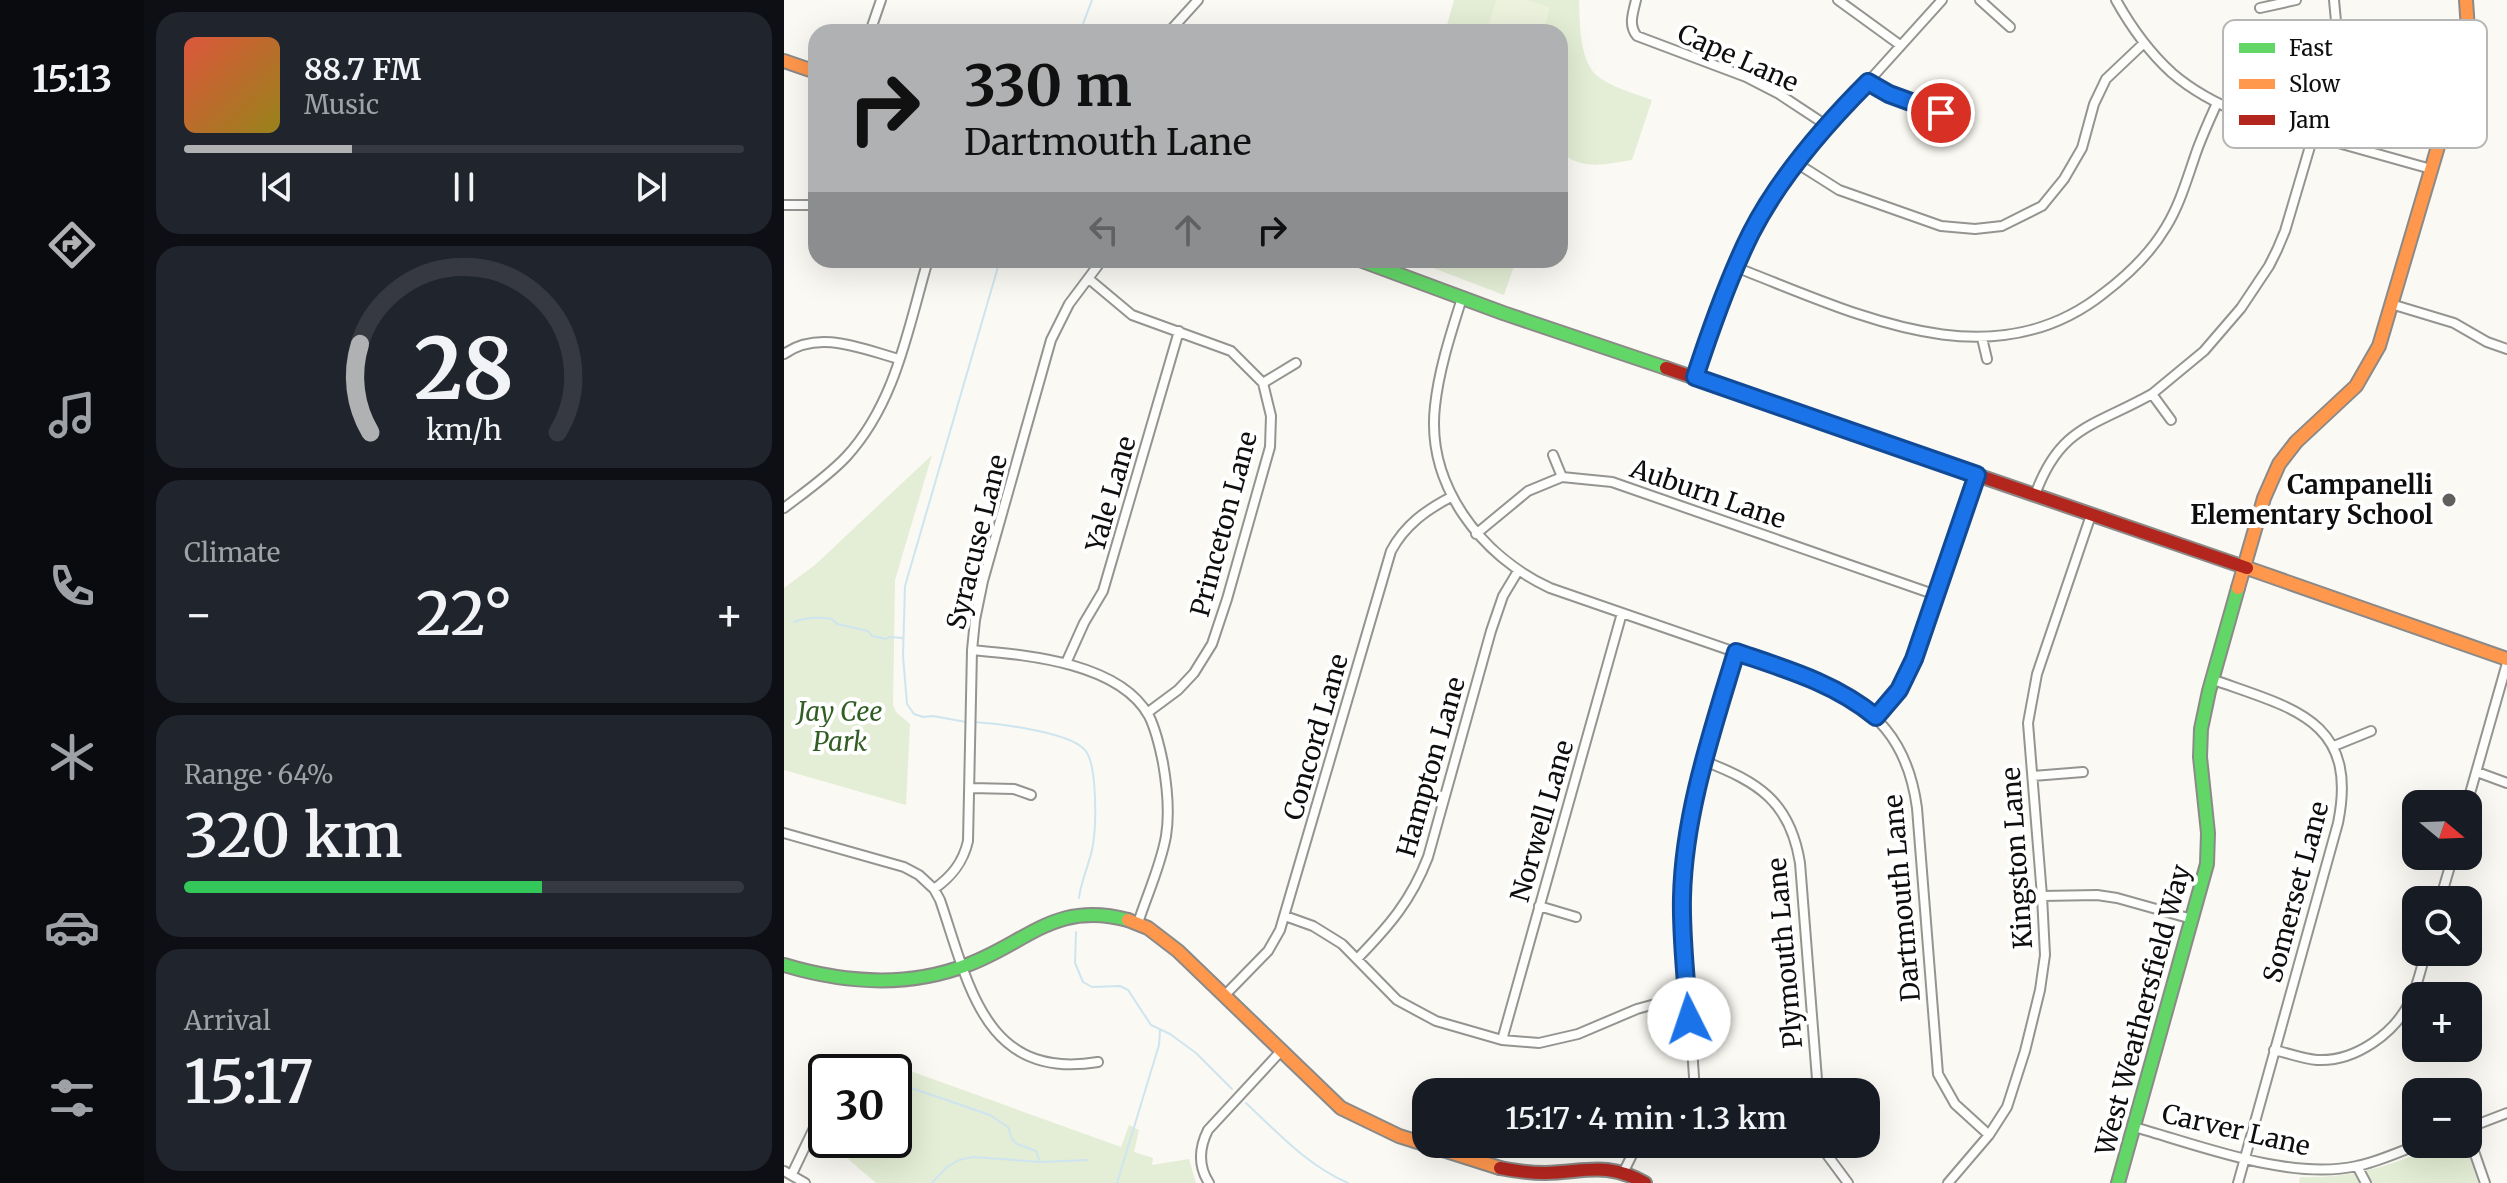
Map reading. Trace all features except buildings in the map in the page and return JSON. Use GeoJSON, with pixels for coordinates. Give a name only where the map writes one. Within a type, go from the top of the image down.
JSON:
{"type":"FeatureCollection","features":[{"type":"Feature","properties":{"kind":"street"},"geometry":{"type":"LineString","coordinates":[[873,24],[881,0]]}},
{"type":"Feature","properties":{"kind":"street"},"geometry":{"type":"LineString","coordinates":[[1176,24],[1198,0]]}},
{"type":"Feature","properties":{"kind":"street","name":"Cape Lane"},"geometry":{"type":"LineString","coordinates":[[1636,0],[1631,19],[1637,36],[1746,77],[1779,94],[1826,125]]}},
{"type":"Feature","properties":{"kind":"street"},"geometry":{"type":"LineString","coordinates":[[1838,0],[1900,45]]}},
{"type":"Feature","properties":{"kind":"street"},"geometry":{"type":"LineString","coordinates":[[1695,377],[1735,267],[1774,195],[1826,125],[1942,0]]}},
{"type":"Feature","properties":{"kind":"street"},"geometry":{"type":"LineString","coordinates":[[1980,0],[2010,27]]}},
{"type":"Feature","properties":{"kind":"street"},"geometry":{"type":"LineString","coordinates":[[2116,0],[2131,27],[2172,73],[2223,106]]}},
{"type":"Feature","properties":{"kind":"street"},"geometry":{"type":"LineString","coordinates":[[2260,8],[2296,0]]}},
{"type":"Feature","properties":{"kind":"street"},"geometry":{"type":"LineString","coordinates":[[2334,0],[2336,20]]}},
{"type":"Feature","properties":{"kind":"street","name":"West Weathersfield Way"},"geometry":{"type":"LineString","coordinates":[[2466,0],[2468,20]]}},
{"type":"Feature","properties":{"kind":"street"},"geometry":{"type":"LineString","coordinates":[[1798,164],[1839,190],[1941,226],[1975,229],[2002,226],[2042,206],[2064,179],[2082,148],[2094,104],[2106,79],[2144,43]]}},
{"type":"Feature","properties":{"kind":"street"},"geometry":{"type":"LineString","coordinates":[[784,61],[808,69]]}},
{"type":"Feature","properties":{"kind":"street"},"geometry":{"type":"LineString","coordinates":[[1868,82],[1889,94],[1967,122]]}},
{"type":"Feature","properties":{"kind":"street"},"geometry":{"type":"LineString","coordinates":[[1735,267],[1903,328],[1934,335],[1982,338],[2025,332],[2083,310],[2142,260],[2177,207],[2217,103]]}},
{"type":"Feature","properties":{"kind":"street"},"geometry":{"type":"LineString","coordinates":[[2035,495],[2045,468],[2065,441],[2082,429],[2152,394],[2204,351],[2241,308],[2269,266],[2285,231],[2310,148]]}},
{"type":"Feature","properties":{"kind":"street"},"geometry":{"type":"LineString","coordinates":[[2354,148],[2431,169]]}},
{"type":"Feature","properties":{"kind":"street","name":"West Weathersfield Way"},"geometry":{"type":"LineString","coordinates":[[2118,1183],[2208,855],[2209,829],[2200,740],[2205,707],[2265,493],[2295,441],[2345,398],[2363,377],[2379,346],[2437,148]]}},
{"type":"Feature","properties":{"kind":"street"},"geometry":{"type":"LineString","coordinates":[[784,205],[808,205]]}},
{"type":"Feature","properties":{"kind":"street"},"geometry":{"type":"LineString","coordinates":[[784,508],[837,466],[866,433],[887,397],[926,268]]}},
{"type":"Feature","properties":{"kind":"street","name":"Syracuse Lane"},"geometry":{"type":"LineString","coordinates":[[934,889],[951,876],[966,849],[971,788],[972,650],[983,581],[1051,340],[1069,304],[1097,268]]}},
{"type":"Feature","properties":{"kind":"street"},"geometry":{"type":"LineString","coordinates":[[1381,268],[2507,661],[2471,790]]}},
{"type":"Feature","properties":{"kind":"street"},"geometry":{"type":"LineString","coordinates":[[1089,279],[1132,315],[1231,351],[1263,383],[1296,363]]}},
{"type":"Feature","properties":{"kind":"street","name":"Dartmouth Lane"},"geometry":{"type":"LineString","coordinates":[[1462,298],[1441,371],[1435,407],[1438,453],[1451,497],[1476,534],[1518,571],[1550,588],[1840,691],[1876,717],[1900,752],[1915,792],[1938,1074],[1955,1104],[1989,1135]]}},
{"type":"Feature","properties":{"kind":"street"},"geometry":{"type":"LineString","coordinates":[[2391,304],[2454,323],[2487,342],[2507,349]]}},
{"type":"Feature","properties":{"kind":"street","name":"Yale Lane"},"geometry":{"type":"LineString","coordinates":[[1066,663],[1103,591],[1179,331]]}},
{"type":"Feature","properties":{"kind":"street"},"geometry":{"type":"LineString","coordinates":[[1982,338],[1987,359]]}},
{"type":"Feature","properties":{"kind":"street"},"geometry":{"type":"LineString","coordinates":[[784,354],[802,344],[828,341],[899,359]]}},
{"type":"Feature","properties":{"kind":"street","name":"Princeton Lane"},"geometry":{"type":"LineString","coordinates":[[1147,713],[1178,690],[1194,673],[1219,626],[1270,447],[1271,416],[1263,383]]}},
{"type":"Feature","properties":{"kind":"street"},"geometry":{"type":"LineString","coordinates":[[2152,394],[2171,420]]}},
{"type":"Feature","properties":{"kind":"street"},"geometry":{"type":"LineString","coordinates":[[1553,455],[1562,477]]}},
{"type":"Feature","properties":{"kind":"street"},"geometry":{"type":"LineString","coordinates":[[1876,717],[1906,678],[1977,475]]}},
{"type":"Feature","properties":{"kind":"street","name":"Auburn Lane"},"geometry":{"type":"LineString","coordinates":[[1476,534],[1528,491],[1562,477],[1612,482],[1936,595]]}},
{"type":"Feature","properties":{"kind":"street","name":"Concord Lane"},"geometry":{"type":"LineString","coordinates":[[1225,995],[1268,951],[1285,916],[1387,561],[1398,540],[1415,519],[1451,497]]}},
{"type":"Feature","properties":{"kind":"street","name":"Kingston Lane"},"geometry":{"type":"LineString","coordinates":[[1948,1183],[1989,1135],[2007,1107],[2040,990],[2045,955],[2028,723],[2037,674],[2091,515]]}},
{"type":"Feature","properties":{"kind":"street","name":"Hampton Lane"},"geometry":{"type":"LineString","coordinates":[[1357,959],[1393,921],[1417,883],[1428,857],[1491,631],[1503,596],[1518,571]]}},
{"type":"Feature","properties":{"kind":"street","name":"Norwell Lane"},"geometry":{"type":"LineString","coordinates":[[1502,1040],[1622,613]]}},
{"type":"Feature","properties":{"kind":"street"},"geometry":{"type":"LineString","coordinates":[[972,650],[1066,663],[1114,683],[1147,713],[1167,783],[1168,817],[1166,836],[1138,923]]}},
{"type":"Feature","properties":{"kind":"street"},"geometry":{"type":"LineString","coordinates":[[1694,1078],[1682,897],[1688,834],[1704,761],[1736,652]]}},
{"type":"Feature","properties":{"kind":"street"},"geometry":{"type":"LineString","coordinates":[[2214,680],[2293,708],[2317,726],[2334,746],[2371,731]]}},
{"type":"Feature","properties":{"kind":"street","name":"Somerset Lane"},"geometry":{"type":"LineString","coordinates":[[2238,1183],[2338,823],[2342,782],[2334,746]]}},
{"type":"Feature","properties":{"kind":"street","name":"Plymouth Lane"},"geometry":{"type":"LineString","coordinates":[[1704,761],[1750,781],[1770,798],[1791,829],[1800,863],[1817,1078]]}},
{"type":"Feature","properties":{"kind":"street"},"geometry":{"type":"LineString","coordinates":[[2033,776],[2083,772]]}},
{"type":"Feature","properties":{"kind":"street"},"geometry":{"type":"LineString","coordinates":[[2477,772],[2507,783]]}},
{"type":"Feature","properties":{"kind":"street"},"geometry":{"type":"LineString","coordinates":[[971,788],[1014,789],[1031,795]]}},
{"type":"Feature","properties":{"kind":"street"},"geometry":{"type":"LineString","coordinates":[[784,833],[904,867],[919,875],[934,889],[987,1022],[1001,1038],[1025,1055],[1059,1065],[1098,1062]]}},
{"type":"Feature","properties":{"kind":"street"},"geometry":{"type":"LineString","coordinates":[[2042,896],[2097,895],[2117,898],[2192,919]]}},
{"type":"Feature","properties":{"kind":"street"},"geometry":{"type":"LineString","coordinates":[[1539,906],[1576,917]]}},
{"type":"Feature","properties":{"kind":"street"},"geometry":{"type":"LineString","coordinates":[[784,965],[828,977],[875,981],[925,977],[995,953],[1044,924],[1063,918],[1098,915],[1138,923],[1158,934],[1178,951],[1341,1108],[1366,1124],[1400,1139],[1516,1171],[1551,1173],[1602,1166],[1624,1171],[1645,1183]]}},
{"type":"Feature","properties":{"kind":"street"},"geometry":{"type":"LineString","coordinates":[[1285,916],[1329,935],[1397,1000],[1452,1027],[1502,1040],[1539,1043],[1578,1034],[1637,1009],[1688,995]]}},
{"type":"Feature","properties":{"kind":"street"},"geometry":{"type":"LineString","coordinates":[[2274,1050],[2318,1060],[2347,1055],[2372,1043],[2387,1032],[2406,1009],[2422,966]]}},
{"type":"Feature","properties":{"kind":"street"},"geometry":{"type":"LineString","coordinates":[[1209,1183],[1201,1158],[1206,1133],[1282,1050]]}},
{"type":"Feature","properties":{"kind":"street"},"geometry":{"type":"LineString","coordinates":[[2482,1125],[2507,1113]]}},
{"type":"Feature","properties":{"kind":"street","name":"Carver Lane"},"geometry":{"type":"LineString","coordinates":[[2134,1127],[2269,1164],[2313,1170],[2357,1166],[2402,1151]]}},
{"type":"Feature","properties":{"kind":"street"},"geometry":{"type":"LineString","coordinates":[[805,1183],[788,1172],[808,1136]]}},
{"type":"Feature","properties":{"kind":"street"},"geometry":{"type":"LineString","coordinates":[[1624,1171],[1630,1158]]}},
{"type":"Feature","properties":{"kind":"street"},"geometry":{"type":"LineString","coordinates":[[1829,1158],[1848,1183]]}},
{"type":"Feature","properties":{"kind":"street"},"geometry":{"type":"LineString","coordinates":[[2477,1158],[2485,1183]]}},
{"type":"Feature","properties":{"kind":"street"},"geometry":{"type":"LineString","coordinates":[[2357,1166],[2366,1183]]}},
{"type":"Feature","properties":{"kind":"green space"},"geometry":{"type":"Polygon","coordinates":[[[1454,0],[1579,0],[1582,44],[1591,69],[1610,84],[1652,100],[1632,160],[1586,164],[1568,157],[1568,24],[1447,24],[1454,0]]]}},
{"type":"Feature","properties":{"kind":"green space"},"geometry":{"type":"Polygon","coordinates":[[[1496,0],[1526,0],[1550,7],[1545,24],[1489,24],[1496,0]]]}},
{"type":"Feature","properties":{"kind":"green space"},"geometry":{"type":"Polygon","coordinates":[[[1433,268],[1513,268],[1504,295],[1433,268]]]}},
{"type":"Feature","properties":{"kind":"green space","name":"Jay Cee Park"},"geometry":{"type":"Polygon","coordinates":[[[932,455],[895,580],[893,705],[896,712],[910,724],[906,805],[784,770],[784,588],[815,565],[932,455]]]}},
{"type":"Feature","properties":{"kind":"green space"},"geometry":{"type":"Polygon","coordinates":[[[912,1072],[1121,1147],[1129,1125],[1139,1130],[1134,1152],[1153,1158],[1152,1165],[1189,1159],[1196,1183],[876,1183],[848,1159],[912,1158],[912,1072]]]}},
{"type":"Feature","properties":{"kind":"green space"},"geometry":{"type":"Polygon","coordinates":[[[2406,1158],[2470,1158],[2478,1183],[2299,1183],[2300,1177],[2337,1176],[2406,1158]]]}},
{"type":"Feature","properties":{"kind":"waterway"},"geometry":{"type":"LineString","coordinates":[[1083,24],[1092,0]]}},
{"type":"Feature","properties":{"kind":"waterway"},"geometry":{"type":"LineString","coordinates":[[966,722],[923,717],[914,714],[907,704],[903,656],[905,586],[998,268]]}},
{"type":"Feature","properties":{"kind":"waterway"},"geometry":{"type":"LineString","coordinates":[[794,622],[813,618],[832,619],[837,624],[868,631],[872,636],[903,638]]}},
{"type":"Feature","properties":{"kind":"waterway"},"geometry":{"type":"LineString","coordinates":[[972,722],[1048,733],[1076,743],[1089,756],[1095,795],[1094,836],[1079,898]]}},
{"type":"Feature","properties":{"kind":"waterway"},"geometry":{"type":"LineString","coordinates":[[1076,932],[1075,963],[1083,982],[1092,987],[1120,986],[1128,990],[1151,1025],[1196,1053],[1232,1089]]}},
{"type":"Feature","properties":{"kind":"waterway"},"geometry":{"type":"LineString","coordinates":[[1117,1183],[1159,1045],[1160,1031]]}},
{"type":"Feature","properties":{"kind":"waterway"},"geometry":{"type":"LineString","coordinates":[[912,1088],[990,1115],[1008,1127],[1017,1144],[1036,1151],[1040,1162]]}},
{"type":"Feature","properties":{"kind":"waterway"},"geometry":{"type":"LineString","coordinates":[[1246,1103],[1307,1158],[1348,1183]]}},
{"type":"Feature","properties":{"kind":"waterway"},"geometry":{"type":"LineString","coordinates":[[932,1183],[947,1167],[973,1157],[1040,1162],[1087,1160]]}},
{"type":"Feature","properties":{"kind":"traffic: fast"},"geometry":{"type":"LineString","coordinates":[[1382,268],[1666,368]]}},
{"type":"Feature","properties":{"kind":"traffic: fast"},"geometry":{"type":"LineString","coordinates":[[2118,1183],[2207,864],[2201,729],[2238,588]]}},
{"type":"Feature","properties":{"kind":"traffic: fast"},"geometry":{"type":"LineString","coordinates":[[784,965],[852,979],[922,977],[967,965],[1061,920],[1103,915],[1128,920]]}},
{"type":"Feature","properties":{"kind":"traffic: slow"},"geometry":{"type":"LineString","coordinates":[[2466,0],[2467,20]]}},
{"type":"Feature","properties":{"kind":"traffic: slow"},"geometry":{"type":"LineString","coordinates":[[784,61],[808,69]]}},
{"type":"Feature","properties":{"kind":"traffic: slow"},"geometry":{"type":"LineString","coordinates":[[2238,588],[2264,498],[2279,464],[2296,442],[2356,386],[2379,346],[2438,148]]}},
{"type":"Feature","properties":{"kind":"traffic: slow"},"geometry":{"type":"LineString","coordinates":[[2247,568],[2507,659]]}},
{"type":"Feature","properties":{"kind":"traffic: slow"},"geometry":{"type":"LineString","coordinates":[[1128,920],[1148,928],[1178,951],[1341,1108],[1399,1136],[1500,1168]]}},
{"type":"Feature","properties":{"kind":"traffic: jam"},"geometry":{"type":"LineString","coordinates":[[1666,368],[2247,568]]}},
{"type":"Feature","properties":{"kind":"traffic: jam"},"geometry":{"type":"LineString","coordinates":[[1500,1168],[1539,1173],[1607,1170],[1645,1183]]}},
{"type":"Feature","properties":{"kind":"place","name":"Campanelli Elementary School"},"geometry":{"type":"Point","coordinates":[2449,500]}},
{"type":"Feature","properties":{"kind":"route"},"geometry":{"type":"LineString","coordinates":[[1689,1019],[1682,897],[1688,834],[1704,761],[1736,652],[1840,691],[1876,717],[1899,690],[1914,659],[1977,475],[1695,377],[1718,309],[1752,231],[1774,195],[1826,125],[1868,82],[1889,94],[1941,113]]}}]}
